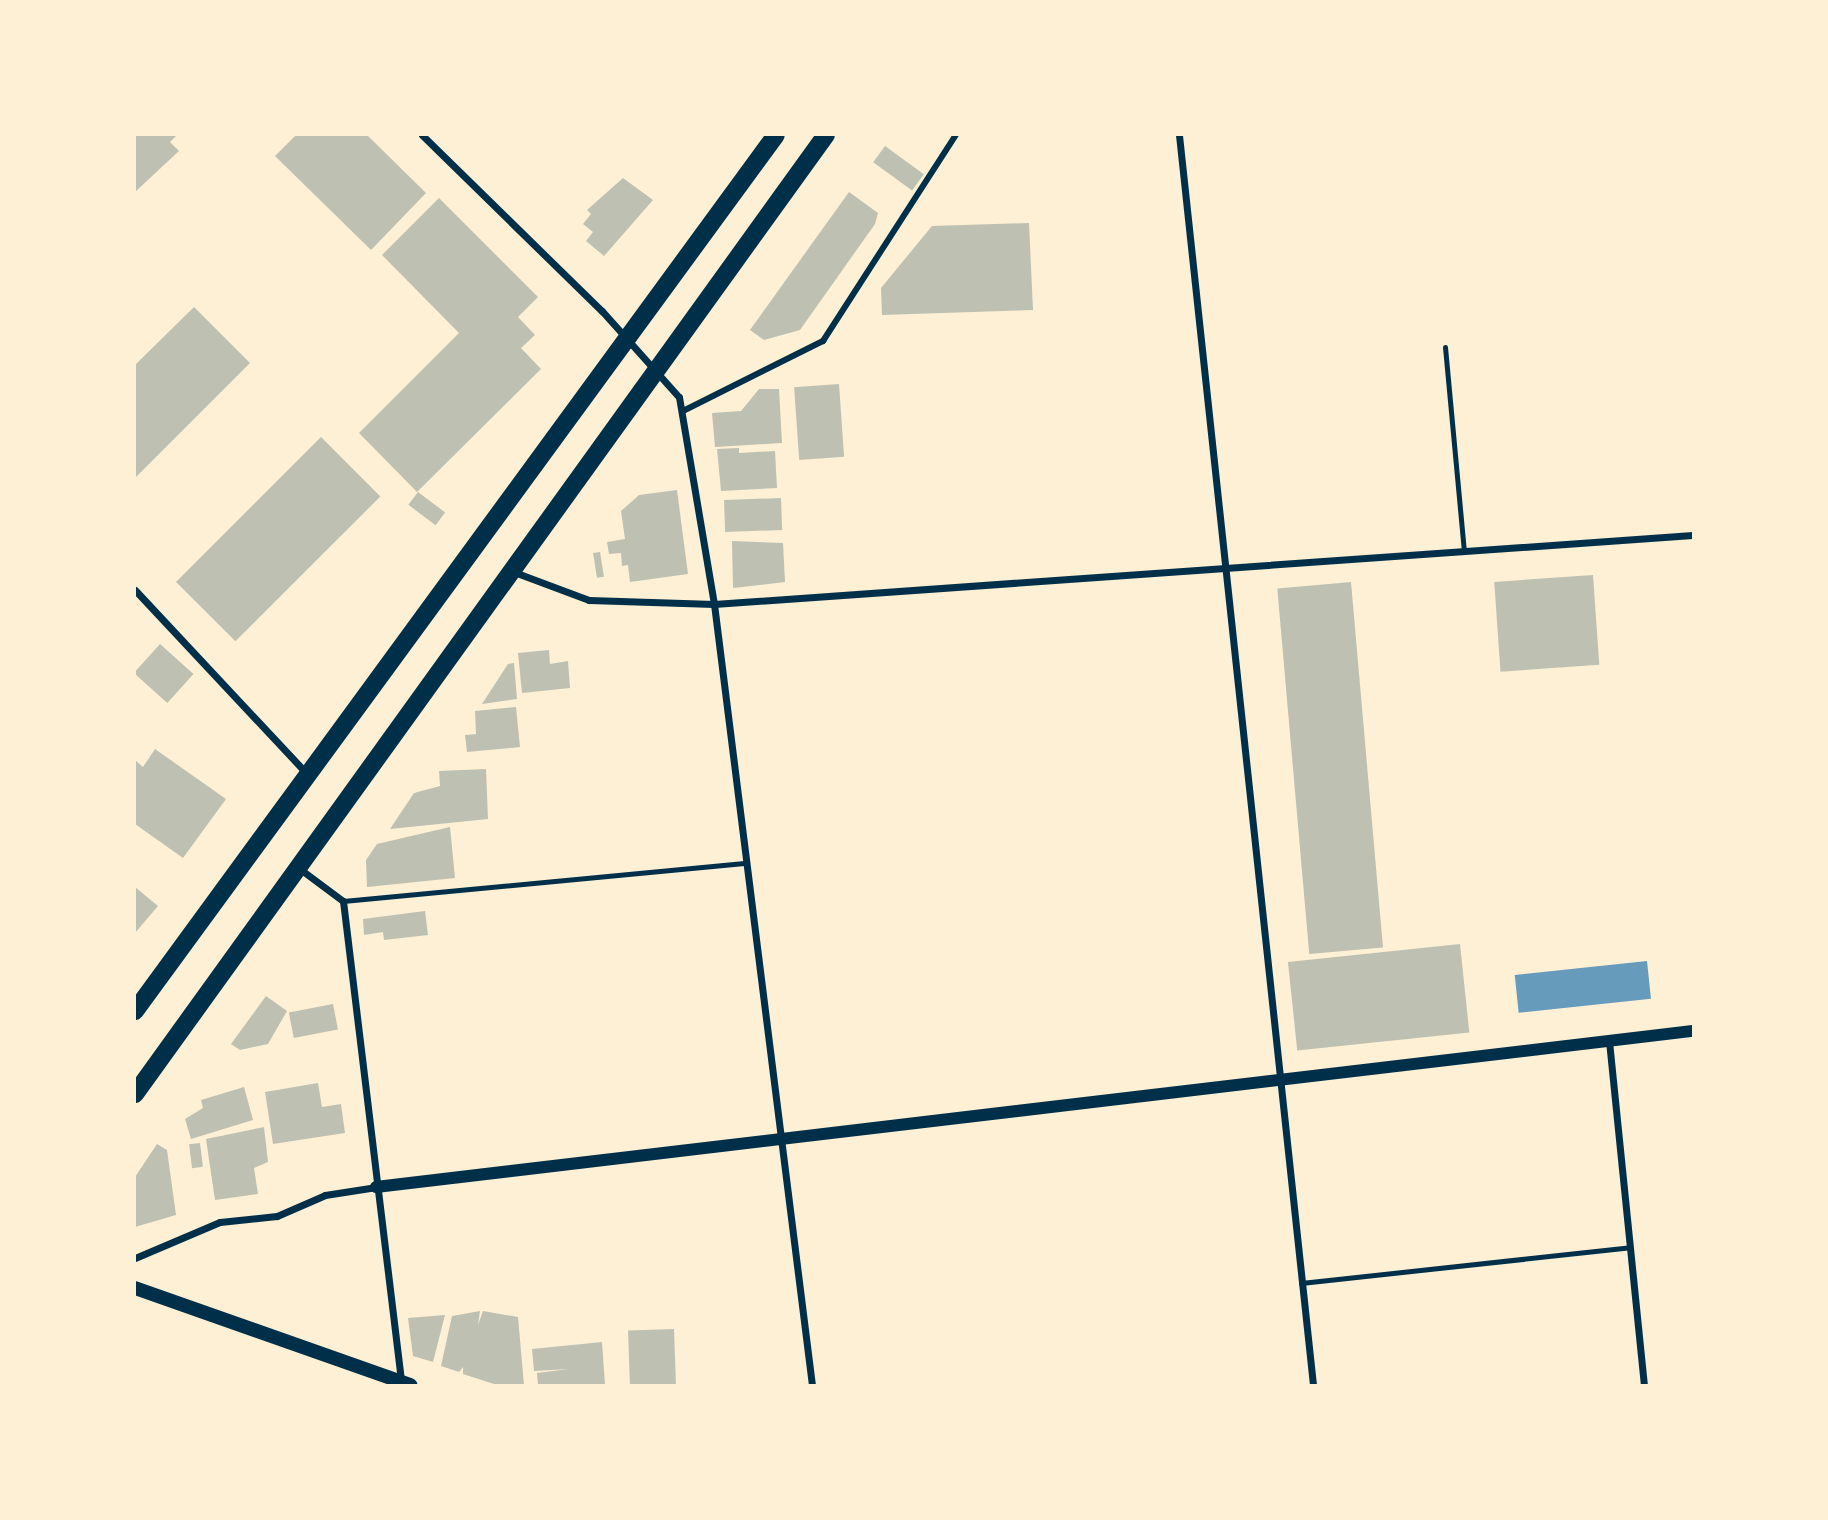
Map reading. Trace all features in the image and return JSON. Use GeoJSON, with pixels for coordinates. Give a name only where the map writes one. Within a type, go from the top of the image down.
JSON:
{"type":"FeatureCollection","features":[{"type":"Feature","properties":{"kind":"main road"},"geometry":{"type":"LineString","coordinates":[[135,1012],[310,777],[776,135]]}},
{"type":"Feature","properties":{"kind":"main road"},"geometry":{"type":"LineString","coordinates":[[135,1094],[826,135]]}},
{"type":"Feature","properties":{"kind":"main road"},"geometry":{"type":"LineString","coordinates":[[135,1288],[404,1384]]}},
{"type":"Feature","properties":{"kind":"street"},"geometry":{"type":"LineString","coordinates":[[422,135],[628,338],[654,372],[679,397],[714,604],[744,863],[812,1385]]}},
{"type":"Feature","properties":{"kind":"street"},"geometry":{"type":"LineString","coordinates":[[683,411],[823,341],[956,135]]}},
{"type":"Feature","properties":{"kind":"street"},"geometry":{"type":"LineString","coordinates":[[1179,135],[1313,1385]]}},
{"type":"Feature","properties":{"kind":"street"},"geometry":{"type":"LineString","coordinates":[[513,571],[589,600],[714,604],[1693,535]]}},
{"type":"Feature","properties":{"kind":"street"},"geometry":{"type":"LineString","coordinates":[[135,590],[310,777]]}},
{"type":"Feature","properties":{"kind":"street"},"geometry":{"type":"LineString","coordinates":[[299,868],[343,901],[376,1187],[404,1384]]}},
{"type":"Feature","properties":{"kind":"street"},"geometry":{"type":"LineString","coordinates":[[135,1258],[220,1222],[277,1216],[325,1195],[376,1187],[780,1142],[1278,1078],[1693,1031]]}},
{"type":"Feature","properties":{"kind":"street"},"geometry":{"type":"LineString","coordinates":[[1609,1041],[1644,1385]]}},
{"type":"Feature","properties":{"kind":"lane"},"geometry":{"type":"LineString","coordinates":[[1446,347],[1464,551]]}},
{"type":"Feature","properties":{"kind":"lane"},"geometry":{"type":"LineString","coordinates":[[343,901],[744,863]]}},
{"type":"Feature","properties":{"kind":"lane"},"geometry":{"type":"LineString","coordinates":[[1301,1283],[1630,1247]]}},
{"type":"Feature","properties":{"kind":"water"},"geometry":{"type":"Polygon","coordinates":[[[1647,961],[1651,999],[1519,1013],[1515,975],[1647,961]]]}},
{"type":"Feature","properties":{"kind":"building"},"geometry":{"type":"Polygon","coordinates":[[[135,135],[177,135],[170,142],[179,151],[135,192],[135,135]]]}},
{"type":"Feature","properties":{"kind":"building"},"geometry":{"type":"Polygon","coordinates":[[[296,135],[367,135],[426,193],[371,250],[275,156],[296,135]]]}},
{"type":"Feature","properties":{"kind":"building"},"geometry":{"type":"Polygon","coordinates":[[[885,146],[924,174],[912,190],[873,162],[885,146]]]}},
{"type":"Feature","properties":{"kind":"building"},"geometry":{"type":"Polygon","coordinates":[[[623,178],[653,200],[604,256],[586,241],[593,232],[583,224],[591,214],[587,210],[623,178]]]}},
{"type":"Feature","properties":{"kind":"building"},"geometry":{"type":"Polygon","coordinates":[[[849,192],[878,213],[875,224],[800,330],[764,340],[750,330],[849,192]]]}},
{"type":"Feature","properties":{"kind":"building"},"geometry":{"type":"Polygon","coordinates":[[[439,198],[538,297],[518,317],[535,335],[521,348],[541,369],[417,492],[359,433],[459,333],[382,255],[439,198]]]}},
{"type":"Feature","properties":{"kind":"building"},"geometry":{"type":"Polygon","coordinates":[[[1029,223],[1033,310],[882,315],[881,288],[932,226],[1029,223]]]}},
{"type":"Feature","properties":{"kind":"building"},"geometry":{"type":"Polygon","coordinates":[[[194,307],[250,363],[135,478],[135,365],[194,307]]]}},
{"type":"Feature","properties":{"kind":"building"},"geometry":{"type":"Polygon","coordinates":[[[839,384],[844,457],[799,460],[794,387],[839,384]]]}},
{"type":"Feature","properties":{"kind":"building"},"geometry":{"type":"Polygon","coordinates":[[[759,389],[779,389],[782,443],[715,447],[712,413],[741,411],[759,389]]]}},
{"type":"Feature","properties":{"kind":"building"},"geometry":{"type":"Polygon","coordinates":[[[321,437],[380,496],[235,641],[176,582],[321,437]]]}},
{"type":"Feature","properties":{"kind":"building"},"geometry":{"type":"Polygon","coordinates":[[[739,448],[739,453],[775,451],[777,488],[721,491],[717,449],[739,448]]]}},
{"type":"Feature","properties":{"kind":"building"},"geometry":{"type":"Polygon","coordinates":[[[677,490],[688,574],[630,582],[628,565],[622,566],[621,553],[609,554],[607,542],[625,539],[621,511],[639,495],[677,490]]]}},
{"type":"Feature","properties":{"kind":"building"},"geometry":{"type":"Polygon","coordinates":[[[418,492],[445,512],[436,525],[408,505],[418,492]]]}},
{"type":"Feature","properties":{"kind":"building"},"geometry":{"type":"Polygon","coordinates":[[[781,498],[782,530],[725,532],[724,500],[781,498]]]}},
{"type":"Feature","properties":{"kind":"building"},"geometry":{"type":"Polygon","coordinates":[[[732,541],[783,543],[785,582],[733,588],[732,541]]]}},
{"type":"Feature","properties":{"kind":"building"},"geometry":{"type":"Polygon","coordinates":[[[600,552],[604,577],[597,578],[593,553],[600,552]]]}},
{"type":"Feature","properties":{"kind":"building"},"geometry":{"type":"Polygon","coordinates":[[[1593,575],[1599,665],[1501,672],[1494,582],[1593,575]]]}},
{"type":"Feature","properties":{"kind":"building"},"geometry":{"type":"Polygon","coordinates":[[[1351,582],[1383,948],[1309,954],[1277,588],[1351,582]]]}},
{"type":"Feature","properties":{"kind":"building"},"geometry":{"type":"Polygon","coordinates":[[[160,644],[193,674],[167,703],[135,674],[160,644]]]}},
{"type":"Feature","properties":{"kind":"building"},"geometry":{"type":"Polygon","coordinates":[[[549,650],[550,664],[568,661],[570,688],[522,693],[518,653],[549,650]]]}},
{"type":"Feature","properties":{"kind":"building"},"geometry":{"type":"Polygon","coordinates":[[[514,663],[517,699],[482,704],[508,664],[514,663]]]}},
{"type":"Feature","properties":{"kind":"building"},"geometry":{"type":"Polygon","coordinates":[[[516,707],[520,747],[467,752],[465,735],[476,734],[475,711],[516,707]]]}},
{"type":"Feature","properties":{"kind":"building"},"geometry":{"type":"Polygon","coordinates":[[[155,749],[226,799],[183,858],[135,824],[135,760],[143,767],[155,749]]]}},
{"type":"Feature","properties":{"kind":"building"},"geometry":{"type":"Polygon","coordinates":[[[486,769],[488,819],[390,829],[414,793],[440,786],[439,771],[486,769]]]}},
{"type":"Feature","properties":{"kind":"building"},"geometry":{"type":"Polygon","coordinates":[[[450,827],[455,878],[367,887],[366,860],[377,844],[450,827]]]}},
{"type":"Feature","properties":{"kind":"building"},"geometry":{"type":"Polygon","coordinates":[[[135,887],[158,906],[135,933],[135,887]]]}},
{"type":"Feature","properties":{"kind":"building"},"geometry":{"type":"Polygon","coordinates":[[[425,911],[428,935],[384,940],[383,932],[364,935],[363,919],[425,911]]]}},
{"type":"Feature","properties":{"kind":"building"},"geometry":{"type":"Polygon","coordinates":[[[1460,944],[1469,1033],[1297,1051],[1288,962],[1460,944]]]}},
{"type":"Feature","properties":{"kind":"building"},"geometry":{"type":"Polygon","coordinates":[[[266,996],[287,1011],[268,1044],[240,1050],[231,1044],[266,996]]]}},
{"type":"Feature","properties":{"kind":"building"},"geometry":{"type":"Polygon","coordinates":[[[333,1004],[338,1030],[294,1038],[289,1013],[333,1004]]]}},
{"type":"Feature","properties":{"kind":"building"},"geometry":{"type":"Polygon","coordinates":[[[318,1083],[322,1107],[341,1104],[345,1133],[273,1144],[265,1092],[318,1083]]]}},
{"type":"Feature","properties":{"kind":"building"},"geometry":{"type":"Polygon","coordinates":[[[244,1087],[253,1120],[191,1139],[185,1119],[203,1108],[201,1100],[244,1087]]]}},
{"type":"Feature","properties":{"kind":"building"},"geometry":{"type":"Polygon","coordinates":[[[264,1127],[268,1162],[254,1168],[258,1194],[215,1200],[206,1139],[264,1127]]]}},
{"type":"Feature","properties":{"kind":"building"},"geometry":{"type":"Polygon","coordinates":[[[200,1143],[203,1167],[192,1168],[189,1144],[200,1143]]]}},
{"type":"Feature","properties":{"kind":"building"},"geometry":{"type":"Polygon","coordinates":[[[157,1144],[167,1150],[176,1215],[135,1227],[135,1177],[157,1144]]]}},
{"type":"Feature","properties":{"kind":"building"},"geometry":{"type":"Polygon","coordinates":[[[480,1311],[478,1325],[483,1311],[518,1317],[524,1385],[497,1385],[463,1374],[463,1367],[459,1372],[441,1366],[452,1316],[480,1311]]]}},
{"type":"Feature","properties":{"kind":"building"},"geometry":{"type":"Polygon","coordinates":[[[445,1315],[433,1362],[413,1356],[408,1318],[445,1315]]]}},
{"type":"Feature","properties":{"kind":"building"},"geometry":{"type":"Polygon","coordinates":[[[674,1329],[676,1385],[630,1385],[628,1331],[674,1329]]]}},
{"type":"Feature","properties":{"kind":"building"},"geometry":{"type":"Polygon","coordinates":[[[602,1342],[605,1385],[538,1385],[537,1373],[569,1369],[534,1371],[532,1349],[602,1342]]]}}]}
